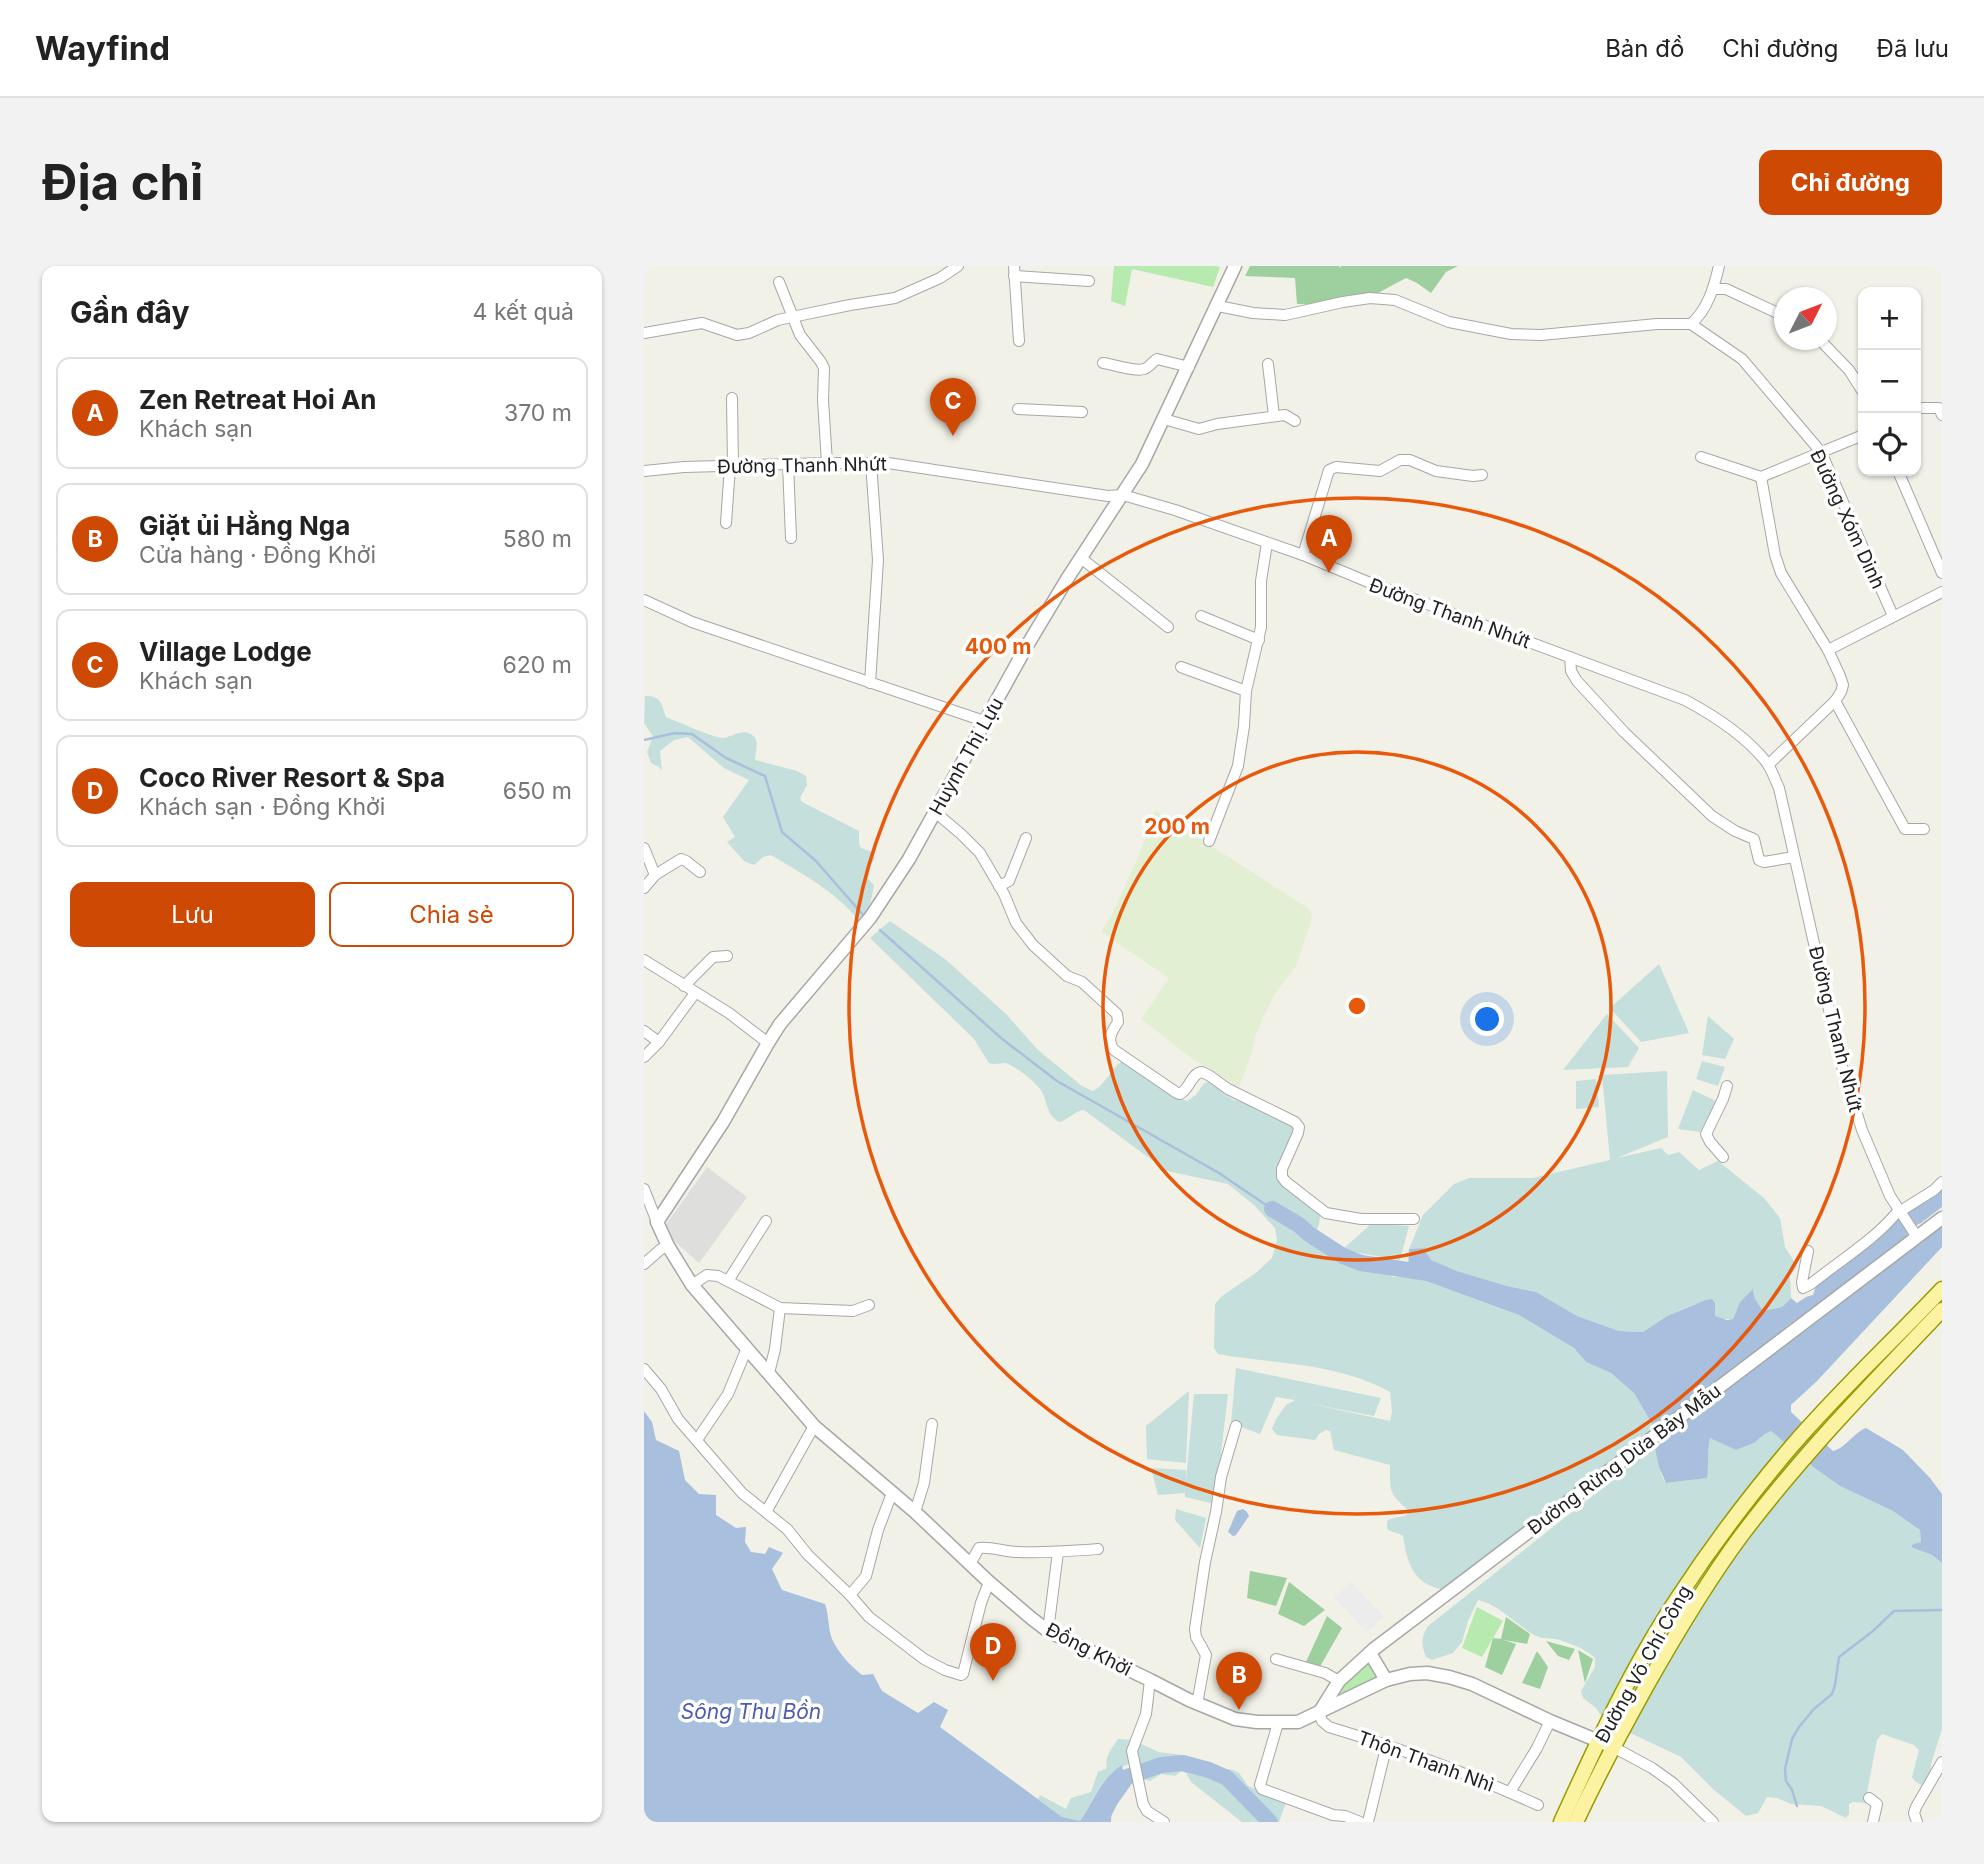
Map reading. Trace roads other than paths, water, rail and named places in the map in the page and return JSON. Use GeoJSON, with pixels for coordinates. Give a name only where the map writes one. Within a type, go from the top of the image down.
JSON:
{"type":"FeatureCollection","features":[{"type":"Feature","properties":{"kind":"main road","name":"Đường Võ Chí Công"},"geometry":{"type":"LineString","coordinates":[[1562,1822],[1599,1741],[1649,1646],[1678,1597],[1729,1524],[1815,1420],[1942,1289]]}},
{"type":"Feature","properties":{"kind":"main road","name":"Đường Võ Chí Công"},"geometry":{"type":"LineString","coordinates":[[1577,1822],[1613,1747],[1694,1605],[1740,1537],[1802,1460],[1942,1310]]}},
{"type":"Feature","properties":{"kind":"street"},"geometry":{"type":"LineString","coordinates":[[644,333],[702,323],[737,335],[748,333],[778,320],[895,298],[940,278],[958,266]]}},
{"type":"Feature","properties":{"kind":"street","name":"Huỳnh Thị Lựu"},"geometry":{"type":"LineString","coordinates":[[657,1222],[723,1122],[768,1043],[793,1007],[877,909],[909,859],[1032,637],[1146,458],[1235,266]]}},
{"type":"Feature","properties":{"kind":"street"},"geometry":{"type":"LineString","coordinates":[[1218,306],[1252,313],[1285,315],[1370,298],[1395,300],[1449,322],[1511,334],[1541,335],[1657,324],[1691,324],[1714,289],[1719,266]]}},
{"type":"Feature","properties":{"kind":"street"},"geometry":{"type":"LineString","coordinates":[[1019,341],[1014,271],[1089,281]]}},
{"type":"Feature","properties":{"kind":"street"},"geometry":{"type":"LineString","coordinates":[[779,282],[800,335],[824,368],[827,463]]}},
{"type":"Feature","properties":{"kind":"street"},"geometry":{"type":"LineString","coordinates":[[1714,289],[1726,289],[1774,311]]}},
{"type":"Feature","properties":{"kind":"street","name":"Đường Xóm Dinh"},"geometry":{"type":"LineString","coordinates":[[1691,324],[1742,359],[1821,452],[1893,616]]}},
{"type":"Feature","properties":{"kind":"street"},"geometry":{"type":"LineString","coordinates":[[1830,350],[1858,384]]}},
{"type":"Feature","properties":{"kind":"street"},"geometry":{"type":"LineString","coordinates":[[1103,362],[1141,370],[1157,359],[1189,367]]}},
{"type":"Feature","properties":{"kind":"street"},"geometry":{"type":"LineString","coordinates":[[1268,364],[1274,416]]}},
{"type":"Feature","properties":{"kind":"street"},"geometry":{"type":"LineString","coordinates":[[726,523],[732,466],[732,398]]}},
{"type":"Feature","properties":{"kind":"street"},"geometry":{"type":"LineString","coordinates":[[1921,408],[1939,408],[1942,415]]}},
{"type":"Feature","properties":{"kind":"street"},"geometry":{"type":"LineString","coordinates":[[1018,409],[1082,412]]}},
{"type":"Feature","properties":{"kind":"street"},"geometry":{"type":"LineString","coordinates":[[1164,419],[1199,429],[1285,415],[1295,421]]}},
{"type":"Feature","properties":{"kind":"street"},"geometry":{"type":"LineString","coordinates":[[1701,457],[1761,477],[1858,437]]}},
{"type":"Feature","properties":{"kind":"street"},"geometry":{"type":"LineString","coordinates":[[1303,555],[1329,470],[1336,467],[1380,471],[1400,460],[1410,460],[1436,471],[1482,475]]}},
{"type":"Feature","properties":{"kind":"street"},"geometry":{"type":"LineString","coordinates":[[870,682],[878,559],[871,463]]}},
{"type":"Feature","properties":{"kind":"street","name":"Đường Thanh Nhứt"},"geometry":{"type":"LineString","coordinates":[[644,471],[684,467],[871,463],[1108,496],[1123,495],[1175,510],[1303,555],[1368,582],[1685,700],[1709,713],[1751,746],[1769,765],[1779,788],[1841,1063],[1862,1130],[1889,1196],[1916,1236]]}},
{"type":"Feature","properties":{"kind":"street"},"geometry":{"type":"LineString","coordinates":[[788,464],[791,538]]}},
{"type":"Feature","properties":{"kind":"street"},"geometry":{"type":"LineString","coordinates":[[1900,476],[1942,573]]}},
{"type":"Feature","properties":{"kind":"street"},"geometry":{"type":"LineString","coordinates":[[1761,477],[1775,555],[1781,573],[1828,650],[1843,685],[1842,692],[1835,701],[1769,765]]}},
{"type":"Feature","properties":{"kind":"street"},"geometry":{"type":"LineString","coordinates":[[1209,841],[1238,766],[1246,691],[1259,640],[1261,581],[1267,544]]}},
{"type":"Feature","properties":{"kind":"street"},"geometry":{"type":"LineString","coordinates":[[1081,558],[1168,627]]}},
{"type":"Feature","properties":{"kind":"street"},"geometry":{"type":"LineString","coordinates":[[1828,650],[1942,592]]}},
{"type":"Feature","properties":{"kind":"street"},"geometry":{"type":"LineString","coordinates":[[644,600],[692,622],[984,721]]}},
{"type":"Feature","properties":{"kind":"street"},"geometry":{"type":"LineString","coordinates":[[1201,615],[1259,640]]}},
{"type":"Feature","properties":{"kind":"street"},"geometry":{"type":"LineString","coordinates":[[1570,657],[1574,676],[1605,713],[1712,816],[1735,831],[1754,839],[1759,860],[1764,862],[1794,857]]}},
{"type":"Feature","properties":{"kind":"street"},"geometry":{"type":"LineString","coordinates":[[1181,667],[1246,691]]}},
{"type":"Feature","properties":{"kind":"street"},"geometry":{"type":"LineString","coordinates":[[1835,701],[1905,829],[1924,829]]}},
{"type":"Feature","properties":{"kind":"street"},"geometry":{"type":"LineString","coordinates":[[935,812],[980,853],[1016,923],[1033,945],[1067,975],[1082,982],[1117,1014],[1118,1022],[1110,1038],[1114,1050],[1178,1093],[1185,1091],[1196,1074],[1202,1072],[1228,1089],[1295,1122],[1299,1128],[1298,1133],[1282,1169],[1282,1177],[1324,1212],[1361,1219],[1414,1219]]}},
{"type":"Feature","properties":{"kind":"street"},"geometry":{"type":"LineString","coordinates":[[999,886],[1009,881],[1026,838]]}},
{"type":"Feature","properties":{"kind":"street"},"geometry":{"type":"LineString","coordinates":[[644,848],[655,875]]}},
{"type":"Feature","properties":{"kind":"street"},"geometry":{"type":"LineString","coordinates":[[644,888],[655,875],[682,859],[700,872]]}},
{"type":"Feature","properties":{"kind":"street"},"geometry":{"type":"LineString","coordinates":[[684,986],[713,957],[727,956]]}},
{"type":"Feature","properties":{"kind":"street"},"geometry":{"type":"LineString","coordinates":[[644,960],[729,1013],[768,1043]]}},
{"type":"Feature","properties":{"kind":"street"},"geometry":{"type":"LineString","coordinates":[[644,1057],[659,1042],[695,993]]}},
{"type":"Feature","properties":{"kind":"street"},"geometry":{"type":"LineString","coordinates":[[644,1031],[659,1042]]}},
{"type":"Feature","properties":{"kind":"street"},"geometry":{"type":"LineString","coordinates":[[1723,1157],[1706,1134],[1727,1086]]}},
{"type":"Feature","properties":{"kind":"street"},"geometry":{"type":"LineString","coordinates":[[1808,1251],[1803,1288],[1942,1182]]}},
{"type":"Feature","properties":{"kind":"street","name":"Đồng Khởi"},"geometry":{"type":"LineString","coordinates":[[644,1189],[668,1247],[692,1285],[814,1426],[1048,1631],[1197,1704],[1235,1719],[1298,1722],[1386,1680],[1427,1673],[1472,1684],[1613,1747]]}},
{"type":"Feature","properties":{"kind":"street","name":"Đường Rừng Dừa Bảy Mẫu"},"geometry":{"type":"LineString","coordinates":[[1319,1713],[1339,1681],[1370,1653],[1916,1236],[1942,1219]]}},
{"type":"Feature","properties":{"kind":"street"},"geometry":{"type":"LineString","coordinates":[[728,1281],[766,1221]]}},
{"type":"Feature","properties":{"kind":"street"},"geometry":{"type":"LineString","coordinates":[[644,1264],[661,1249],[668,1247]]}},
{"type":"Feature","properties":{"kind":"street"},"geometry":{"type":"LineString","coordinates":[[692,1285],[708,1275],[718,1276],[780,1308],[853,1311],[869,1304]]}},
{"type":"Feature","properties":{"kind":"street"},"geometry":{"type":"LineString","coordinates":[[769,1373],[780,1308]]}},
{"type":"Feature","properties":{"kind":"street"},"geometry":{"type":"LineString","coordinates":[[697,1440],[730,1391],[747,1348]]}},
{"type":"Feature","properties":{"kind":"street"},"geometry":{"type":"LineString","coordinates":[[644,1369],[661,1390],[678,1419],[742,1493],[787,1529],[808,1555],[869,1617],[934,1664],[961,1675],[966,1668],[981,1603],[989,1582]]}},
{"type":"Feature","properties":{"kind":"street"},"geometry":{"type":"LineString","coordinates":[[915,1512],[924,1483],[932,1424]]}},
{"type":"Feature","properties":{"kind":"street"},"geometry":{"type":"LineString","coordinates":[[766,1512],[814,1426]]}},
{"type":"Feature","properties":{"kind":"street"},"geometry":{"type":"LineString","coordinates":[[1197,1704],[1206,1655],[1196,1637],[1195,1629],[1220,1477],[1236,1426]]}},
{"type":"Feature","properties":{"kind":"street"},"geometry":{"type":"LineString","coordinates":[[849,1595],[866,1576],[878,1530],[892,1493]]}},
{"type":"Feature","properties":{"kind":"street"},"geometry":{"type":"LineString","coordinates":[[970,1564],[979,1548],[984,1547],[1004,1552],[1098,1549]]}},
{"type":"Feature","properties":{"kind":"street"},"geometry":{"type":"LineString","coordinates":[[1048,1631],[1058,1552]]}},
{"type":"Feature","properties":{"kind":"street"},"geometry":{"type":"LineString","coordinates":[[1370,1653],[1386,1680]]}},
{"type":"Feature","properties":{"kind":"street"},"geometry":{"type":"LineString","coordinates":[[1276,1659],[1325,1673],[1339,1681]]}},
{"type":"Feature","properties":{"kind":"street"},"geometry":{"type":"LineString","coordinates":[[1150,1680],[1146,1714],[1132,1751],[1145,1807],[1164,1822]]}},
{"type":"Feature","properties":{"kind":"street","name":"Thôn Thanh Nhì"},"geometry":{"type":"LineString","coordinates":[[1319,1713],[1322,1721],[1329,1727],[1387,1744],[1538,1805]]}},
{"type":"Feature","properties":{"kind":"street"},"geometry":{"type":"LineString","coordinates":[[1510,1792],[1550,1721]]}},
{"type":"Feature","properties":{"kind":"street"},"geometry":{"type":"LineString","coordinates":[[1278,1723],[1260,1785],[1262,1789],[1360,1822]]}},
{"type":"Feature","properties":{"kind":"street"},"geometry":{"type":"LineString","coordinates":[[1368,1822],[1387,1744]]}},
{"type":"Feature","properties":{"kind":"street"},"geometry":{"type":"LineString","coordinates":[[1613,1747],[1673,1783],[1713,1822]]}},
{"type":"Feature","properties":{"kind":"street"},"geometry":{"type":"LineString","coordinates":[[1917,1822],[1914,1814],[1916,1807],[1942,1762]]}},
{"type":"Feature","properties":{"kind":"street"},"geometry":{"type":"LineString","coordinates":[[1869,1798],[1877,1804],[1873,1822]]}},
{"type":"Feature","properties":{"kind":"water"},"geometry":{"type":"Polygon","coordinates":[[[1942,1189],[1942,1207],[1909,1229],[1907,1236],[1655,1429],[1634,1393],[1611,1373],[1586,1362],[1574,1348],[1519,1315],[1415,1277],[1408,1269],[1409,1249],[1423,1248],[1431,1260],[1457,1271],[1536,1292],[1577,1316],[1619,1331],[1643,1332],[1667,1316],[1712,1299],[1715,1303],[1715,1316],[1727,1320],[1733,1319],[1740,1302],[1753,1289],[1755,1299],[1763,1311],[1782,1307],[1791,1298],[1797,1303],[1813,1295],[1816,1286],[1901,1217],[1942,1189]]]}},
{"type":"Feature","properties":{"kind":"water"},"geometry":{"type":"Polygon","coordinates":[[[1942,1227],[1942,1247],[1817,1381],[1791,1405],[1791,1412],[1833,1451],[1866,1428],[1903,1450],[1942,1494],[1942,1563],[1932,1555],[1911,1547],[1921,1542],[1920,1530],[1893,1511],[1840,1486],[1771,1431],[1754,1443],[1736,1450],[1710,1438],[1707,1478],[1666,1483],[1655,1449],[1663,1441],[1663,1436],[1942,1227]]]}},
{"type":"Feature","properties":{"kind":"water","name":"Sông Thu Bồn"},"geometry":{"type":"Polygon","coordinates":[[[644,1411],[652,1422],[656,1440],[679,1451],[685,1480],[699,1494],[716,1495],[716,1515],[736,1528],[746,1527],[745,1542],[751,1552],[765,1554],[769,1547],[783,1553],[772,1569],[782,1590],[825,1604],[832,1639],[841,1654],[862,1675],[873,1674],[882,1691],[918,1713],[934,1702],[948,1710],[940,1727],[1062,1817],[1080,1821],[1108,1777],[1122,1765],[1126,1789],[1112,1800],[1111,1822],[644,1822],[644,1411]]]}},
{"type":"Feature","properties":{"kind":"water"},"geometry":{"type":"Polygon","coordinates":[[[1243,1509],[1249,1516],[1233,1536],[1228,1532],[1237,1511],[1243,1509]]]}},
{"type":"Feature","properties":{"kind":"waterway"},"geometry":{"type":"LineString","coordinates":[[644,740],[675,733],[692,734],[726,758],[765,776],[782,832],[816,861],[864,916]]}},
{"type":"Feature","properties":{"kind":"waterway"},"geometry":{"type":"LineString","coordinates":[[880,930],[1001,1038],[1057,1081],[1219,1173],[1272,1209]]}},
{"type":"Feature","properties":{"kind":"waterway"},"geometry":{"type":"LineString","coordinates":[[1272,1209],[1343,1256],[1361,1263],[1428,1273]]}},
{"type":"Feature","properties":{"kind":"waterway"},"geometry":{"type":"LineString","coordinates":[[1797,1806],[1786,1781],[1785,1769],[1792,1739],[1814,1709],[1832,1694],[1839,1657],[1894,1611],[1942,1610]]}},
{"type":"Feature","properties":{"kind":"waterway"},"geometry":{"type":"LineString","coordinates":[[1099,1822],[1124,1778],[1161,1765],[1183,1763],[1227,1778],[1270,1822]]}},
{"type":"Feature","properties":{"kind":"place","name":"Village Lodge"},"geometry":{"type":"Point","coordinates":[953,436]}},
{"type":"Feature","properties":{"kind":"place","name":"Zen Retreat Hoi An"},"geometry":{"type":"Point","coordinates":[1329,573]}},
{"type":"Feature","properties":{"kind":"place","name":"Coco River Resort & Spa"},"geometry":{"type":"Point","coordinates":[993,1681]}},
{"type":"Feature","properties":{"kind":"place","name":"Giặt ủi Hằng Nga"},"geometry":{"type":"Point","coordinates":[1239,1710]}}]}
